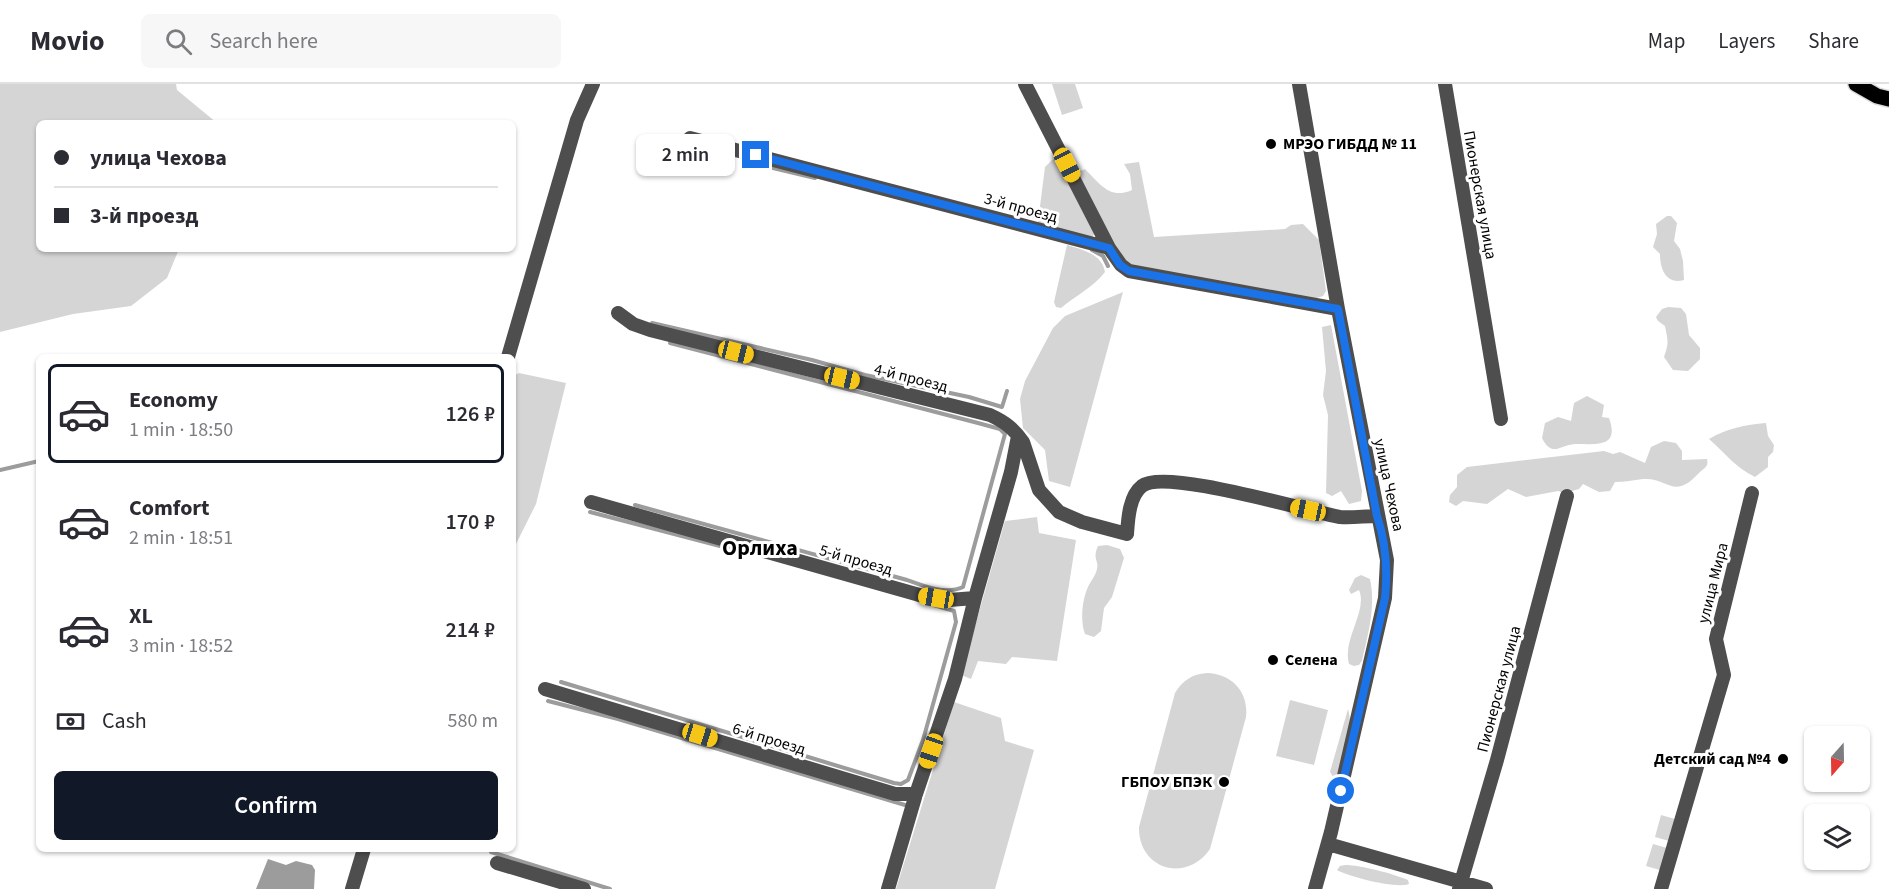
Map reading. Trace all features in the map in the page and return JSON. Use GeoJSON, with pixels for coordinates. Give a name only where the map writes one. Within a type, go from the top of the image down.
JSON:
{"type":"FeatureCollection","features":[{"type":"Feature","properties":{"kind":"main road"},"geometry":{"type":"LineString","coordinates":[[1856,84],[1877,96],[1889,99]]}},
{"type":"Feature","properties":{"kind":"street"},"geometry":{"type":"LineString","coordinates":[[509,354],[577,120],[593,84]]}},
{"type":"Feature","properties":{"kind":"street"},"geometry":{"type":"LineString","coordinates":[[1025,84],[1109,248],[1120,265],[1129,271],[1338,309]]}},
{"type":"Feature","properties":{"kind":"street","name":"улица Чехова"},"geometry":{"type":"LineString","coordinates":[[1299,84],[1338,309],[1387,560],[1385,598],[1328,844],[1315,889]]}},
{"type":"Feature","properties":{"kind":"street","name":"Пионерская улица"},"geometry":{"type":"LineString","coordinates":[[1445,84],[1502,419]]}},
{"type":"Feature","properties":{"kind":"street","name":"3-й проезд"},"geometry":{"type":"LineString","coordinates":[[690,138],[1109,248]]}},
{"type":"Feature","properties":{"kind":"street","name":"4-й проезд"},"geometry":{"type":"LineString","coordinates":[[618,313],[633,324],[650,330],[990,415],[1008,423],[1018,436]]}},
{"type":"Feature","properties":{"kind":"street"},"geometry":{"type":"LineString","coordinates":[[1018,436],[1023,442],[1039,490],[1059,512],[1107,530],[1126,534],[1129,513],[1136,495],[1142,486],[1155,481],[1172,481],[1226,491],[1342,517],[1377,516]]}},
{"type":"Feature","properties":{"kind":"street"},"geometry":{"type":"LineString","coordinates":[[888,889],[916,794],[955,679],[975,598],[1011,472],[1018,436]]}},
{"type":"Feature","properties":{"kind":"street","name":"улица Мира"},"geometry":{"type":"LineString","coordinates":[[1661,889],[1724,675],[1716,639],[1752,493]]}},
{"type":"Feature","properties":{"kind":"street","name":"Пионерская улица"},"geometry":{"type":"LineString","coordinates":[[1460,885],[1500,751],[1567,496]]}},
{"type":"Feature","properties":{"kind":"street","name":"5-й проезд"},"geometry":{"type":"LineString","coordinates":[[591,502],[923,596],[949,600],[975,598]]}},
{"type":"Feature","properties":{"kind":"street","name":"6-й проезд"},"geometry":{"type":"LineString","coordinates":[[546,689],[895,794],[916,794]]}},
{"type":"Feature","properties":{"kind":"street"},"geometry":{"type":"LineString","coordinates":[[1328,844],[1460,885],[1486,889]]}},
{"type":"Feature","properties":{"kind":"street"},"geometry":{"type":"LineString","coordinates":[[352,889],[363,852]]}},
{"type":"Feature","properties":{"kind":"street"},"geometry":{"type":"LineString","coordinates":[[497,863],[584,889]]}},
{"type":"Feature","properties":{"kind":"shaded area"},"geometry":{"type":"Polygon","coordinates":[[[0,84],[176,84],[177,90],[213,120],[36,120],[36,252],[178,252],[167,278],[131,306],[73,314],[0,332],[0,84]]]}},
{"type":"Feature","properties":{"kind":"shaded area"},"geometry":{"type":"Polygon","coordinates":[[[1052,84],[1075,84],[1083,108],[1062,115],[1052,84]]]}},
{"type":"Feature","properties":{"kind":"shaded area"},"geometry":{"type":"Polygon","coordinates":[[[1053,159],[1066,178],[1094,234],[1092,238],[1041,226],[1038,222],[1045,167],[1053,159]]]}},
{"type":"Feature","properties":{"kind":"shaded area"},"geometry":{"type":"Polygon","coordinates":[[[1139,162],[1154,237],[1285,229],[1291,225],[1303,224],[1319,240],[1326,291],[1323,296],[1314,299],[1132,266],[1120,257],[1078,172],[1085,169],[1106,189],[1111,192],[1124,193],[1132,190],[1130,174],[1124,164],[1139,162]]]}},
{"type":"Feature","properties":{"kind":"shaded area"},"geometry":{"type":"Polygon","coordinates":[[[1667,216],[1671,216],[1677,223],[1674,241],[1680,249],[1684,280],[1668,278],[1661,265],[1660,254],[1653,247],[1657,234],[1656,224],[1667,216]]]}},
{"type":"Feature","properties":{"kind":"shaded area"},"geometry":{"type":"Polygon","coordinates":[[[1067,245],[1096,257],[1105,272],[1091,286],[1061,308],[1056,307],[1054,302],[1067,245]]]}},
{"type":"Feature","properties":{"kind":"shaded area"},"geometry":{"type":"Polygon","coordinates":[[[1123,292],[1070,487],[1049,481],[1045,450],[1023,428],[1020,399],[1025,381],[1053,328],[1065,316],[1123,292]]]}},
{"type":"Feature","properties":{"kind":"shaded area"},"geometry":{"type":"Polygon","coordinates":[[[1681,308],[1686,314],[1689,335],[1700,348],[1700,359],[1688,371],[1673,370],[1664,357],[1667,348],[1665,326],[1656,317],[1662,309],[1681,308]]]}},
{"type":"Feature","properties":{"kind":"shaded area"},"geometry":{"type":"Polygon","coordinates":[[[1331,325],[1362,491],[1361,501],[1349,504],[1341,491],[1332,496],[1326,493],[1328,415],[1323,395],[1326,371],[1322,327],[1331,325]]]}},
{"type":"Feature","properties":{"kind":"shaded area"},"geometry":{"type":"Polygon","coordinates":[[[519,373],[566,383],[536,504],[516,544],[516,374],[519,373]]]}},
{"type":"Feature","properties":{"kind":"shaded area"},"geometry":{"type":"Polygon","coordinates":[[[1587,396],[1604,405],[1602,417],[1609,418],[1612,428],[1609,439],[1598,444],[1575,444],[1557,449],[1549,448],[1542,438],[1545,423],[1558,417],[1571,421],[1574,403],[1587,396]]]}},
{"type":"Feature","properties":{"kind":"shaded area"},"geometry":{"type":"Polygon","coordinates":[[[1766,423],[1768,436],[1774,445],[1773,452],[1768,457],[1768,467],[1755,477],[1736,465],[1709,439],[1736,428],[1766,423]]]}},
{"type":"Feature","properties":{"kind":"shaded area"},"geometry":{"type":"Polygon","coordinates":[[[1664,441],[1676,443],[1682,451],[1682,460],[1707,459],[1707,466],[1690,481],[1677,487],[1652,479],[1643,479],[1615,482],[1610,491],[1599,492],[1583,484],[1579,489],[1565,493],[1558,491],[1526,497],[1508,489],[1487,504],[1463,501],[1456,506],[1449,502],[1450,495],[1457,487],[1457,475],[1467,467],[1604,451],[1613,454],[1620,452],[1645,463],[1651,447],[1664,441]]]}},
{"type":"Feature","properties":{"kind":"shaded area"},"geometry":{"type":"Polygon","coordinates":[[[1037,517],[1039,533],[1076,540],[1057,661],[1012,657],[1006,664],[978,661],[971,679],[961,675],[1005,521],[1037,517]]]}},
{"type":"Feature","properties":{"kind":"shaded area"},"geometry":{"type":"Polygon","coordinates":[[[1107,545],[1120,549],[1124,558],[1112,597],[1104,608],[1101,631],[1094,637],[1085,634],[1082,617],[1083,604],[1097,569],[1098,546],[1107,545]]]}},
{"type":"Feature","properties":{"kind":"shaded area"},"geometry":{"type":"Polygon","coordinates":[[[1361,575],[1370,579],[1372,610],[1362,661],[1359,665],[1354,666],[1349,664],[1349,645],[1361,598],[1359,590],[1351,594],[1349,590],[1355,578],[1361,575]]]}},
{"type":"Feature","properties":{"kind":"shaded area"},"geometry":{"type":"Polygon","coordinates":[[[1207,673],[1224,677],[1237,686],[1245,700],[1246,717],[1210,849],[1200,860],[1189,866],[1165,867],[1155,862],[1146,853],[1139,827],[1175,693],[1188,679],[1207,673]]]}},
{"type":"Feature","properties":{"kind":"shaded area"},"geometry":{"type":"Polygon","coordinates":[[[1290,700],[1328,710],[1314,765],[1276,756],[1290,700]]]}},
{"type":"Feature","properties":{"kind":"shaded area"},"geometry":{"type":"Polygon","coordinates":[[[954,702],[1001,718],[1005,741],[1034,750],[995,889],[896,889],[954,702]]]}},
{"type":"Feature","properties":{"kind":"shaded area"},"geometry":{"type":"Polygon","coordinates":[[[1348,709],[1350,726],[1348,745],[1335,780],[1330,772],[1348,709]]]}},
{"type":"Feature","properties":{"kind":"shaded area"},"geometry":{"type":"Polygon","coordinates":[[[1661,815],[1675,819],[1669,841],[1655,837],[1661,815]]]}},
{"type":"Feature","properties":{"kind":"shaded area"},"geometry":{"type":"Polygon","coordinates":[[[1653,844],[1667,848],[1660,870],[1646,866],[1653,844]]]}},
{"type":"Feature","properties":{"kind":"shaded area"},"geometry":{"type":"Polygon","coordinates":[[[268,859],[286,865],[296,861],[312,865],[315,870],[314,889],[256,889],[268,859]]]}},
{"type":"Feature","properties":{"kind":"shaded area"},"geometry":{"type":"Polygon","coordinates":[[[1340,866],[1360,866],[1386,873],[1408,880],[1409,884],[1394,885],[1373,882],[1337,870],[1340,866]]]}},
{"type":"Feature","properties":{"kind":"waterway"},"geometry":{"type":"LineString","coordinates":[[760,165],[815,178]]}},
{"type":"Feature","properties":{"kind":"waterway"},"geometry":{"type":"LineString","coordinates":[[1092,250],[1103,256],[1108,266]]}},
{"type":"Feature","properties":{"kind":"waterway"},"geometry":{"type":"LineString","coordinates":[[652,323],[812,360],[865,375],[969,397],[1002,407],[1007,391]]}},
{"type":"Feature","properties":{"kind":"waterway"},"geometry":{"type":"LineString","coordinates":[[635,505],[927,587],[942,590],[956,589],[963,587],[1005,434],[1000,429],[978,423],[670,343]]}},
{"type":"Feature","properties":{"kind":"waterway"},"geometry":{"type":"LineString","coordinates":[[0,470],[36,462]]}},
{"type":"Feature","properties":{"kind":"waterway"},"geometry":{"type":"LineString","coordinates":[[590,512],[720,546]]}},
{"type":"Feature","properties":{"kind":"waterway"},"geometry":{"type":"LineString","coordinates":[[561,682],[901,784],[908,780],[923,740],[956,622],[954,611],[927,603]]}},
{"type":"Feature","properties":{"kind":"waterway"},"geometry":{"type":"LineString","coordinates":[[548,701],[618,719],[905,805]]}},
{"type":"Feature","properties":{"kind":"waterway"},"geometry":{"type":"LineString","coordinates":[[491,852],[610,889]]}},
{"type":"Feature","properties":{"kind":"place","name":"МРЭО ГИБДД № 11"},"geometry":{"type":"Point","coordinates":[1271,144]}},
{"type":"Feature","properties":{"kind":"place","name":"Селена"},"geometry":{"type":"Point","coordinates":[1273,660]}},
{"type":"Feature","properties":{"kind":"place","name":"Детский сад №4"},"geometry":{"type":"Point","coordinates":[1783,759]}},
{"type":"Feature","properties":{"kind":"place","name":"ГБПОУ БПЭК"},"geometry":{"type":"Point","coordinates":[1224,782]}},
{"type":"Feature","properties":{"kind":"district","name":"Орлиха"},"geometry":{"type":"Point","coordinates":[760,548]}},
{"type":"Feature","properties":{"kind":"route"},"geometry":{"type":"LineString","coordinates":[[756,155],[1109,248],[1120,265],[1129,271],[1338,309],[1387,560],[1385,598],[1341,791]]}}]}
